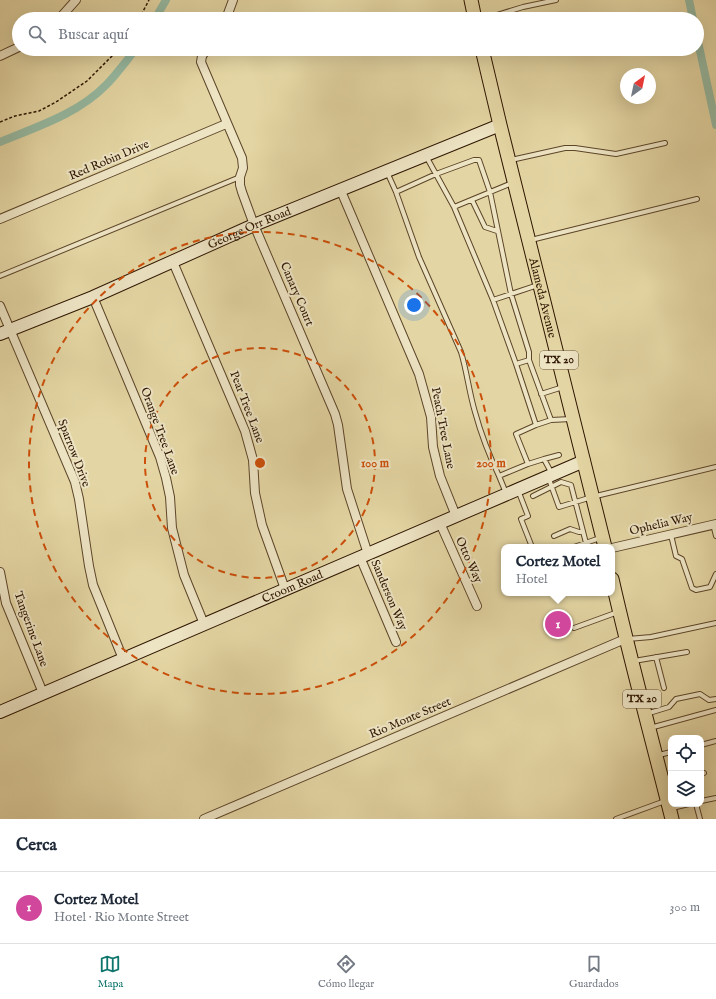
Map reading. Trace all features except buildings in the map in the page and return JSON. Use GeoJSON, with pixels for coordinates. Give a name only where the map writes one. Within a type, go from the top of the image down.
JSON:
{"type":"FeatureCollection","features":[{"type":"Feature","properties":{"kind":"main road"},"geometry":{"type":"LineString","coordinates":[[471,0],[474,12]]}},
{"type":"Feature","properties":{"kind":"main road","name":"Alameda Avenue"},"geometry":{"type":"LineString","coordinates":[[484,56],[603,542]]}},
{"type":"Feature","properties":{"kind":"main road","name":"TX 20"},"geometry":{"type":"LineString","coordinates":[[615,593],[656,756],[665,782],[670,809]]}},
{"type":"Feature","properties":{"kind":"street"},"geometry":{"type":"LineString","coordinates":[[65,12],[76,0]]}},
{"type":"Feature","properties":{"kind":"street"},"geometry":{"type":"LineString","coordinates":[[229,12],[233,0]]}},
{"type":"Feature","properties":{"kind":"street"},"geometry":{"type":"LineString","coordinates":[[0,56],[12,50]]}},
{"type":"Feature","properties":{"kind":"street","name":"Canary Court"},"geometry":{"type":"LineString","coordinates":[[202,56],[201,62],[226,124],[242,158],[240,178],[242,192],[254,225],[333,409],[338,425],[347,489],[364,555]]}},
{"type":"Feature","properties":{"kind":"street","name":"Red Robin Drive"},"geometry":{"type":"LineString","coordinates":[[0,219],[226,124]]}},
{"type":"Feature","properties":{"kind":"street","name":"George Orr Road"},"geometry":{"type":"LineString","coordinates":[[5,332],[94,297],[254,225],[388,172],[500,125]]}},
{"type":"Feature","properties":{"kind":"street","name":"Peach Tree Lane"},"geometry":{"type":"LineString","coordinates":[[341,190],[420,374],[431,417],[433,446],[440,476],[456,516]]}},
{"type":"Feature","properties":{"kind":"street","name":"Pear Tree Lane"},"geometry":{"type":"LineString","coordinates":[[174,262],[245,431],[253,460],[256,493],[262,525],[285,589]]}},
{"type":"Feature","properties":{"kind":"street","name":"Orange Tree Lane"},"geometry":{"type":"LineString","coordinates":[[94,297],[160,457],[170,497],[172,528],[184,575],[204,624]]}},
{"type":"Feature","properties":{"kind":"street","name":"Sparrow Drive"},"geometry":{"type":"LineString","coordinates":[[0,306],[5,332],[75,482],[89,566],[94,584],[123,659]]}},
{"type":"Feature","properties":{"kind":"street","name":"Croom Road"},"geometry":{"type":"LineString","coordinates":[[0,712],[584,461]]}},
{"type":"Feature","properties":{"kind":"street","name":"Otto Way"},"geometry":{"type":"LineString","coordinates":[[440,523],[477,606]]}},
{"type":"Feature","properties":{"kind":"street","name":"Ophelia Way"},"geometry":{"type":"LineString","coordinates":[[615,547],[714,524]]}},
{"type":"Feature","properties":{"kind":"street","name":"Sanderson Way"},"geometry":{"type":"LineString","coordinates":[[364,555],[396,642]]}},
{"type":"Feature","properties":{"kind":"street","name":"Tangerine Lane"},"geometry":{"type":"LineString","coordinates":[[0,572],[6,603],[43,693]]}},
{"type":"Feature","properties":{"kind":"street","name":"Rio Monte Street"},"geometry":{"type":"LineString","coordinates":[[204,819],[626,639]]}},
{"type":"Feature","properties":{"kind":"lane"},"geometry":{"type":"LineString","coordinates":[[507,12],[556,0]]}},
{"type":"Feature","properties":{"kind":"lane"},"geometry":{"type":"LineString","coordinates":[[509,161],[566,148],[616,154],[665,143]]}},
{"type":"Feature","properties":{"kind":"lane"},"geometry":{"type":"LineString","coordinates":[[426,156],[454,207],[493,300],[536,425]]}},
{"type":"Feature","properties":{"kind":"lane"},"geometry":{"type":"LineString","coordinates":[[396,192],[436,174],[474,160],[479,160],[490,192],[511,294],[529,352],[529,360],[540,394],[551,420]]}},
{"type":"Feature","properties":{"kind":"lane"},"geometry":{"type":"LineString","coordinates":[[388,172],[419,257],[461,352],[466,367],[475,412],[490,458],[499,476],[528,516],[521,519],[531,544]]}},
{"type":"Feature","properties":{"kind":"lane"},"geometry":{"type":"LineString","coordinates":[[0,276],[240,178]]}},
{"type":"Feature","properties":{"kind":"lane"},"geometry":{"type":"LineString","coordinates":[[454,207],[514,182]]}},
{"type":"Feature","properties":{"kind":"lane"},"geometry":{"type":"LineString","coordinates":[[529,241],[697,199]]}},
{"type":"Feature","properties":{"kind":"lane"},"geometry":{"type":"LineString","coordinates":[[472,200],[485,227],[497,231]]}},
{"type":"Feature","properties":{"kind":"lane"},"geometry":{"type":"LineString","coordinates":[[493,300],[540,284]]}},
{"type":"Feature","properties":{"kind":"lane"},"geometry":{"type":"LineString","coordinates":[[516,364],[529,360]]}},
{"type":"Feature","properties":{"kind":"lane"},"geometry":{"type":"LineString","coordinates":[[540,394],[565,386]]}},
{"type":"Feature","properties":{"kind":"lane"},"geometry":{"type":"LineString","coordinates":[[528,464],[516,434],[551,420],[573,419]]}},
{"type":"Feature","properties":{"kind":"lane"},"geometry":{"type":"LineString","coordinates":[[499,476],[528,464],[559,455]]}},
{"type":"Feature","properties":{"kind":"lane"},"geometry":{"type":"LineString","coordinates":[[544,459],[552,474],[550,482],[559,507],[592,496],[716,467]]}},
{"type":"Feature","properties":{"kind":"lane"},"geometry":{"type":"LineString","coordinates":[[533,496],[561,482],[571,485],[586,543]]}},
{"type":"Feature","properties":{"kind":"lane"},"geometry":{"type":"LineString","coordinates":[[714,524],[716,536]]}},
{"type":"Feature","properties":{"kind":"lane"},"geometry":{"type":"LineString","coordinates":[[554,536],[570,529],[579,532],[583,531]]}},
{"type":"Feature","properties":{"kind":"lane"},"geometry":{"type":"LineString","coordinates":[[671,534],[676,556],[682,559],[692,588],[696,590],[710,587],[716,574]]}},
{"type":"Feature","properties":{"kind":"lane"},"geometry":{"type":"LineString","coordinates":[[583,544],[603,542]]}},
{"type":"Feature","properties":{"kind":"lane"},"geometry":{"type":"LineString","coordinates":[[574,628],[619,612]]}},
{"type":"Feature","properties":{"kind":"lane"},"geometry":{"type":"LineString","coordinates":[[626,639],[651,637],[716,623]]}},
{"type":"Feature","properties":{"kind":"lane"},"geometry":{"type":"LineString","coordinates":[[632,662],[687,652]]}},
{"type":"Feature","properties":{"kind":"lane"},"geometry":{"type":"LineString","coordinates":[[656,657],[664,688]]}},
{"type":"Feature","properties":{"kind":"lane"},"geometry":{"type":"LineString","coordinates":[[646,714],[668,707],[676,699],[700,694],[709,700],[716,699]]}},
{"type":"Feature","properties":{"kind":"lane"},"geometry":{"type":"LineString","coordinates":[[650,728],[716,710]]}},
{"type":"Feature","properties":{"kind":"lane"},"geometry":{"type":"LineString","coordinates":[[704,744],[716,741]]}},
{"type":"Feature","properties":{"kind":"lane"},"geometry":{"type":"LineString","coordinates":[[656,756],[668,753]]}},
{"type":"Feature","properties":{"kind":"lane"},"geometry":{"type":"LineString","coordinates":[[704,800],[716,798]]}},
{"type":"Feature","properties":{"kind":"lane"},"geometry":{"type":"LineString","coordinates":[[697,807],[700,819]]}},
{"type":"Feature","properties":{"kind":"lane"},"geometry":{"type":"LineString","coordinates":[[616,819],[670,809]]}},
{"type":"Feature","properties":{"kind":"path"},"geometry":{"type":"LineString","coordinates":[[143,12],[149,0]]}},
{"type":"Feature","properties":{"kind":"path"},"geometry":{"type":"LineString","coordinates":[[0,122],[15,116],[39,111],[56,102],[87,81],[112,56]]}},
{"type":"Feature","properties":{"kind":"waterway"},"geometry":{"type":"LineString","coordinates":[[159,12],[166,0]]}},
{"type":"Feature","properties":{"kind":"waterway"},"geometry":{"type":"LineString","coordinates":[[689,0],[692,12]]}},
{"type":"Feature","properties":{"kind":"waterway"},"geometry":{"type":"LineString","coordinates":[[0,142],[56,119],[83,104],[106,85],[131,56]]}},
{"type":"Feature","properties":{"kind":"waterway"},"geometry":{"type":"LineString","coordinates":[[701,56],[716,125]]}},
{"type":"Feature","properties":{"kind":"place","name":"Cortez Motel"},"geometry":{"type":"Point","coordinates":[558,624]}}]}
